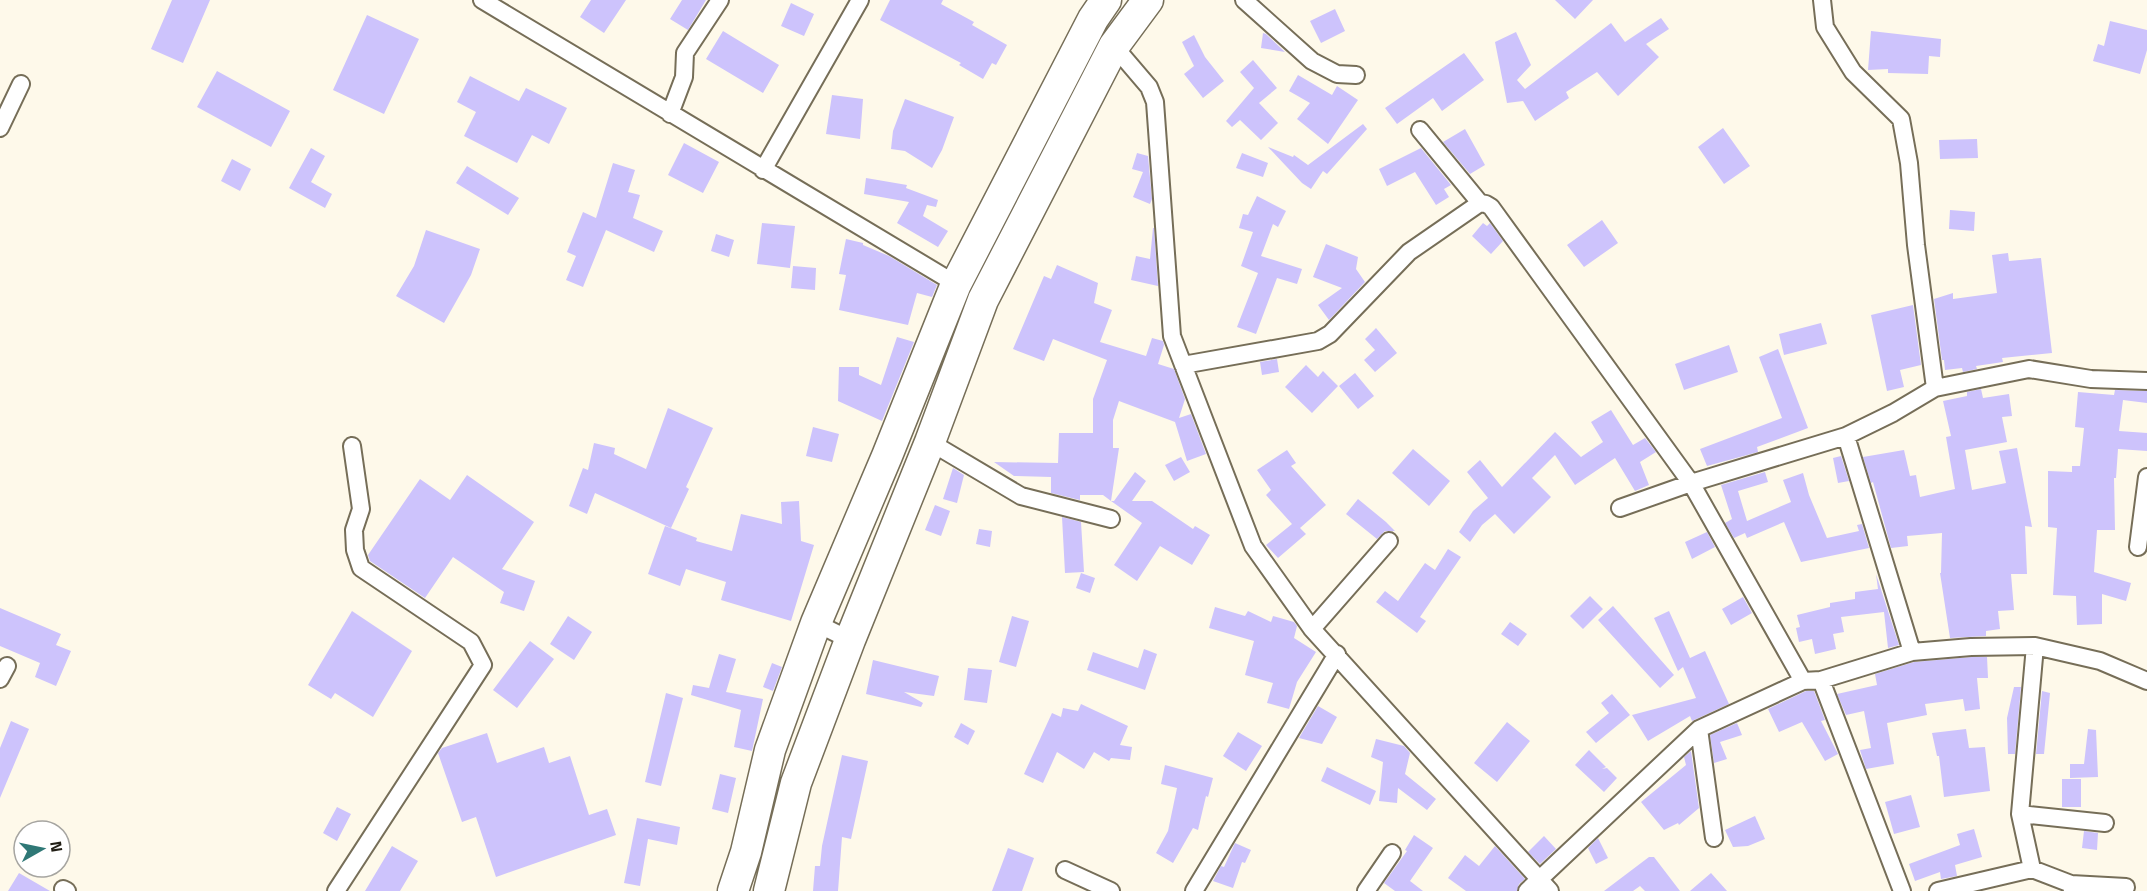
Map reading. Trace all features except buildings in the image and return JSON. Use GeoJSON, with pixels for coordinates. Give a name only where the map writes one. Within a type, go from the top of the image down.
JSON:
{"type":"FeatureCollection","features":[{"type":"Feature","properties":{"kind":"highway"},"geometry":{"type":"LineString","coordinates":[[733,891],[746,852],[770,750],[816,623],[887,456],[956,284],[1093,19],[1106,0]]}},
{"type":"Feature","properties":{"kind":"highway"},"geometry":{"type":"LineString","coordinates":[[770,891],[796,783],[850,640],[930,442],[983,300],[1114,46],[1148,0]]}},
{"type":"Feature","properties":{"kind":"street"},"geometry":{"type":"LineString","coordinates":[[482,0],[983,300]]}},
{"type":"Feature","properties":{"kind":"street"},"geometry":{"type":"LineString","coordinates":[[670,114],[684,77],[685,53],[720,0]]}},
{"type":"Feature","properties":{"kind":"street"},"geometry":{"type":"LineString","coordinates":[[763,170],[860,0]]}},
{"type":"Feature","properties":{"kind":"street"},"geometry":{"type":"LineString","coordinates":[[1244,0],[1312,61],[1337,74],[1356,75]]}},
{"type":"Feature","properties":{"kind":"street"},"geometry":{"type":"LineString","coordinates":[[1822,0],[1825,27],[1853,72],[1901,119],[1909,163],[1916,245],[1935,388]]}},
{"type":"Feature","properties":{"kind":"street"},"geometry":{"type":"LineString","coordinates":[[1114,46],[1149,87],[1155,102],[1172,336],[1253,546],[1312,628],[1539,887],[1699,729],[1803,681],[1821,680],[1912,652],[1971,647],[2035,646],[2100,661],[2147,681]]}},
{"type":"Feature","properties":{"kind":"street"},"geometry":{"type":"LineString","coordinates":[[2,117],[21,84]]}},
{"type":"Feature","properties":{"kind":"street"},"geometry":{"type":"LineString","coordinates":[[1420,130],[1480,203],[1491,207],[1691,483],[1803,681]]}},
{"type":"Feature","properties":{"kind":"street"},"geometry":{"type":"LineString","coordinates":[[1183,365],[1318,341],[1330,334],[1409,252],[1480,203]]}},
{"type":"Feature","properties":{"kind":"street"},"geometry":{"type":"LineString","coordinates":[[1620,508],[1691,483],[1846,436],[1893,413],[1935,388],[2029,369],[2091,379],[2147,381]]}},
{"type":"Feature","properties":{"kind":"street"},"geometry":{"type":"LineString","coordinates":[[1846,436],[1912,652]]}},
{"type":"Feature","properties":{"kind":"street"},"geometry":{"type":"LineString","coordinates":[[930,442],[1021,496],[1111,519]]}},
{"type":"Feature","properties":{"kind":"street"},"geometry":{"type":"LineString","coordinates":[[336,891],[483,665],[471,642],[362,568],[355,550],[354,530],[361,509],[352,446]]}},
{"type":"Feature","properties":{"kind":"street"},"geometry":{"type":"LineString","coordinates":[[2138,547],[2147,477]]}},
{"type":"Feature","properties":{"kind":"street"},"geometry":{"type":"LineString","coordinates":[[1312,628],[1389,541]]}},
{"type":"Feature","properties":{"kind":"street"},"geometry":{"type":"LineString","coordinates":[[816,623],[850,640]]}},
{"type":"Feature","properties":{"kind":"street"},"geometry":{"type":"LineString","coordinates":[[2032,869],[2020,814],[2035,646]]}},
{"type":"Feature","properties":{"kind":"street"},"geometry":{"type":"LineString","coordinates":[[1194,891],[1336,654]]}},
{"type":"Feature","properties":{"kind":"street"},"geometry":{"type":"LineString","coordinates":[[1821,680],[1902,891]]}},
{"type":"Feature","properties":{"kind":"street"},"geometry":{"type":"LineString","coordinates":[[1699,729],[1714,838]]}},
{"type":"Feature","properties":{"kind":"street"},"geometry":{"type":"LineString","coordinates":[[2020,814],[2105,824]]}},
{"type":"Feature","properties":{"kind":"street"},"geometry":{"type":"LineString","coordinates":[[1366,891],[1392,853]]}},
{"type":"Feature","properties":{"kind":"street"},"geometry":{"type":"LineString","coordinates":[[1938,891],[2032,869],[2072,888],[2126,887]]}},
{"type":"Feature","properties":{"kind":"street"},"geometry":{"type":"LineString","coordinates":[[1065,870],[1112,891]]}}]}
